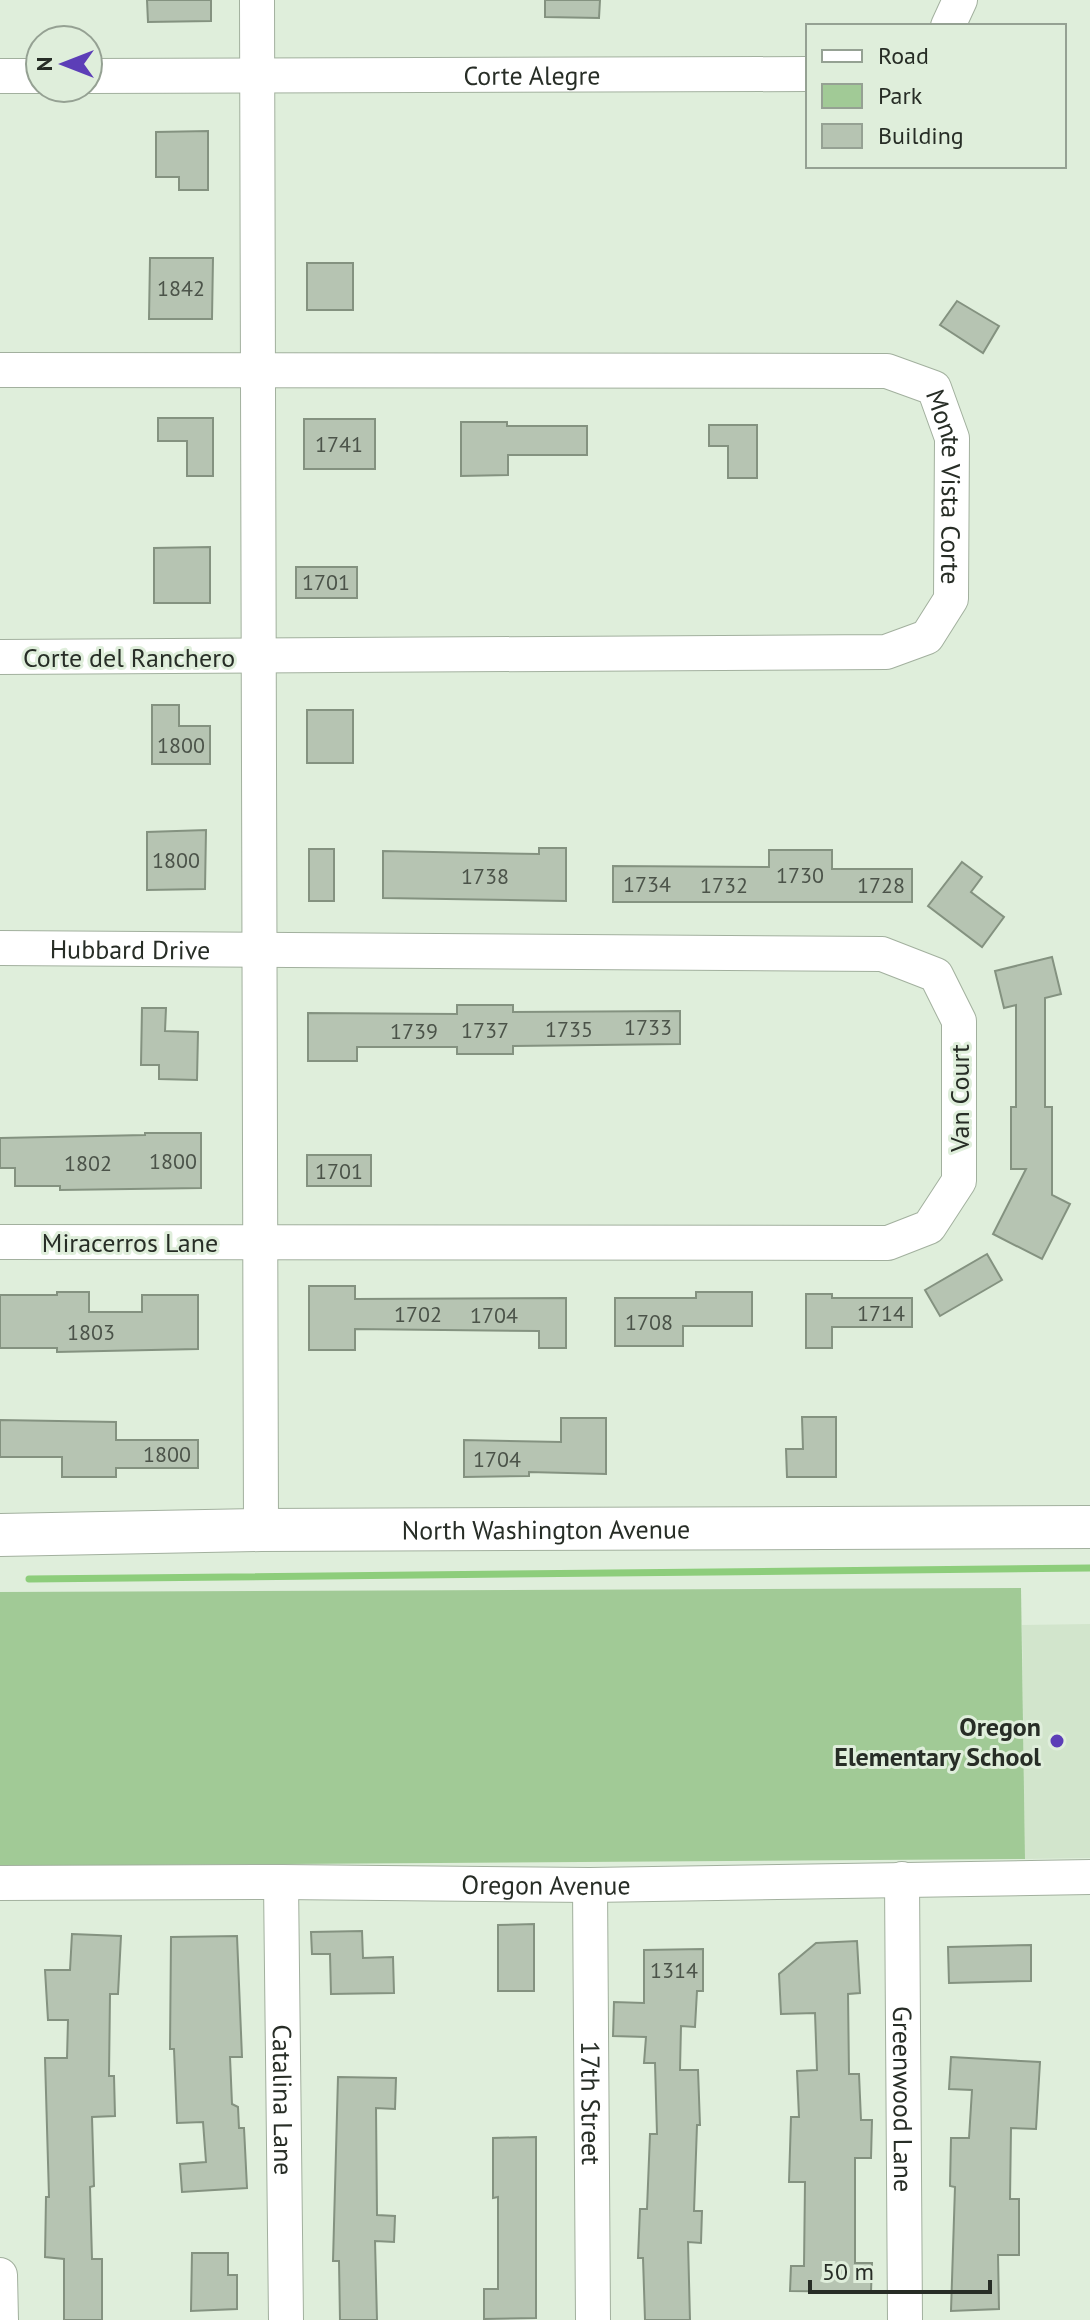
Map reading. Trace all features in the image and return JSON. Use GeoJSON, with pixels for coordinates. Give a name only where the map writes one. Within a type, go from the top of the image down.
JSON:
{"type":"FeatureCollection","features":[{"type":"Feature","properties":{"kind":"main road","name":"North Washington Avenue"},"geometry":{"type":"LineString","coordinates":[[0,1535],[261,1530],[1090,1527]]}},
{"type":"Feature","properties":{"kind":"street"},"geometry":{"type":"LineString","coordinates":[[257,0],[261,1530]]}},
{"type":"Feature","properties":{"kind":"street"},"geometry":{"type":"LineString","coordinates":[[949,24],[960,0]]}},
{"type":"Feature","properties":{"kind":"street","name":"Corte Alegre"},"geometry":{"type":"LineString","coordinates":[[104,76],[806,74]]}},
{"type":"Feature","properties":{"kind":"street"},"geometry":{"type":"LineString","coordinates":[[0,76],[24,76]]}},
{"type":"Feature","properties":{"kind":"street"},"geometry":{"type":"LineString","coordinates":[[0,370],[258,369]]}},
{"type":"Feature","properties":{"kind":"street","name":"Monte Vista Corte"},"geometry":{"type":"LineString","coordinates":[[258,369],[887,371],[934,388],[952,438],[951,599],[927,637],[886,652],[259,656]]}},
{"type":"Feature","properties":{"kind":"street","name":"Corte del Ranchero"},"geometry":{"type":"LineString","coordinates":[[0,657],[259,656]]}},
{"type":"Feature","properties":{"kind":"street","name":"Hubbard Drive"},"geometry":{"type":"LineString","coordinates":[[0,948],[259,951]]}},
{"type":"Feature","properties":{"kind":"street","name":"Van Court"},"geometry":{"type":"LineString","coordinates":[[259,951],[882,954],[936,975],[959,1021],[959,1181],[929,1227],[888,1243],[260,1242]]}},
{"type":"Feature","properties":{"kind":"street","name":"Miracerros Lane"},"geometry":{"type":"LineString","coordinates":[[0,1242],[260,1242]]}},
{"type":"Feature","properties":{"kind":"street","name":"Oregon Avenue"},"geometry":{"type":"LineString","coordinates":[[0,1883],[590,1885],[1090,1877]]}},
{"type":"Feature","properties":{"kind":"street","name":"Greenwood Lane"},"geometry":{"type":"LineString","coordinates":[[902,1879],[905,2320]]}},
{"type":"Feature","properties":{"kind":"street","name":"Catalina Lane"},"geometry":{"type":"LineString","coordinates":[[281,1882],[286,2320]]}},
{"type":"Feature","properties":{"kind":"street","name":"17th Street"},"geometry":{"type":"LineString","coordinates":[[590,1885],[593,2320]]}},
{"type":"Feature","properties":{"kind":"street"},"geometry":{"type":"LineString","coordinates":[[0,2275],[1,2320]]}},
{"type":"Feature","properties":{"kind":"shaded area","name":"Oregon Elementary School"},"geometry":{"type":"Polygon","coordinates":[[[1090,1624],[1090,1858],[1025,1859],[1022,1625],[1090,1624]]]}},
{"type":"Feature","properties":{"kind":"green space"},"geometry":{"type":"Polygon","coordinates":[[[1021,1588],[1025,1859],[0,1866],[0,1592],[1021,1588]]]}},
{"type":"Feature","properties":{"kind":"building"},"geometry":{"type":"Polygon","coordinates":[[[147,0],[211,0],[211,21],[148,22],[147,0]]]}},
{"type":"Feature","properties":{"kind":"building"},"geometry":{"type":"Polygon","coordinates":[[[545,0],[600,0],[599,18],[545,17],[545,0]]]}},
{"type":"Feature","properties":{"kind":"building"},"geometry":{"type":"Polygon","coordinates":[[[208,131],[208,190],[179,190],[179,177],[156,177],[156,132],[208,131]]]}},
{"type":"Feature","properties":{"kind":"building"},"geometry":{"type":"Polygon","coordinates":[[[150,258],[213,258],[212,319],[149,319],[150,258]]]}},
{"type":"Feature","properties":{"kind":"building"},"geometry":{"type":"Polygon","coordinates":[[[307,263],[353,263],[353,310],[307,310],[307,263]]]}},
{"type":"Feature","properties":{"kind":"building"},"geometry":{"type":"Polygon","coordinates":[[[957,301],[999,326],[983,353],[940,325],[957,301]]]}},
{"type":"Feature","properties":{"kind":"building"},"geometry":{"type":"Polygon","coordinates":[[[158,418],[213,418],[213,476],[187,476],[187,441],[158,441],[158,418]]]}},
{"type":"Feature","properties":{"kind":"building"},"geometry":{"type":"Polygon","coordinates":[[[304,419],[375,419],[375,469],[304,469],[304,419]]]}},
{"type":"Feature","properties":{"kind":"building"},"geometry":{"type":"Polygon","coordinates":[[[461,422],[507,422],[507,426],[587,426],[587,455],[508,455],[508,475],[461,476],[461,422]]]}},
{"type":"Feature","properties":{"kind":"building"},"geometry":{"type":"Polygon","coordinates":[[[709,425],[757,425],[757,478],[728,478],[728,446],[709,446],[709,425]]]}},
{"type":"Feature","properties":{"kind":"building"},"geometry":{"type":"Polygon","coordinates":[[[210,547],[210,603],[154,603],[154,548],[210,547]]]}},
{"type":"Feature","properties":{"kind":"building"},"geometry":{"type":"Polygon","coordinates":[[[296,567],[357,567],[357,598],[296,598],[296,567]]]}},
{"type":"Feature","properties":{"kind":"building"},"geometry":{"type":"Polygon","coordinates":[[[152,705],[179,705],[179,726],[210,726],[210,764],[152,764],[152,705]]]}},
{"type":"Feature","properties":{"kind":"building"},"geometry":{"type":"Polygon","coordinates":[[[307,710],[353,710],[353,763],[307,763],[307,710]]]}},
{"type":"Feature","properties":{"kind":"building"},"geometry":{"type":"Polygon","coordinates":[[[206,830],[205,889],[147,890],[147,832],[206,830]]]}},
{"type":"Feature","properties":{"kind":"building"},"geometry":{"type":"Polygon","coordinates":[[[539,848],[566,848],[566,901],[383,898],[383,851],[539,854],[539,848]]]}},
{"type":"Feature","properties":{"kind":"building"},"geometry":{"type":"Polygon","coordinates":[[[309,849],[334,849],[334,901],[309,901],[309,849]]]}},
{"type":"Feature","properties":{"kind":"building"},"geometry":{"type":"Polygon","coordinates":[[[769,850],[832,850],[832,869],[912,869],[912,902],[613,902],[613,866],[769,867],[769,850]]]}},
{"type":"Feature","properties":{"kind":"building"},"geometry":{"type":"Polygon","coordinates":[[[962,862],[982,877],[971,892],[1004,917],[982,947],[928,906],[962,862]]]}},
{"type":"Feature","properties":{"kind":"building"},"geometry":{"type":"Polygon","coordinates":[[[1052,957],[1061,994],[1045,998],[1045,1107],[1052,1107],[1052,1195],[1070,1204],[1042,1259],[993,1234],[1026,1169],[1011,1169],[1011,1107],[1016,1107],[1016,1005],[1004,1008],[995,971],[1052,957]]]}},
{"type":"Feature","properties":{"kind":"building"},"geometry":{"type":"Polygon","coordinates":[[[457,1005],[513,1005],[513,1012],[680,1011],[680,1044],[513,1046],[513,1054],[457,1054],[457,1047],[357,1047],[357,1061],[308,1061],[308,1013],[457,1014],[457,1005]]]}},
{"type":"Feature","properties":{"kind":"building"},"geometry":{"type":"Polygon","coordinates":[[[142,1008],[166,1008],[165,1031],[198,1032],[197,1080],[159,1079],[159,1065],[141,1065],[142,1008]]]}},
{"type":"Feature","properties":{"kind":"building"},"geometry":{"type":"Polygon","coordinates":[[[201,1133],[201,1188],[60,1190],[60,1186],[15,1186],[15,1168],[0,1168],[0,1138],[201,1133]]]}},
{"type":"Feature","properties":{"kind":"building"},"geometry":{"type":"Polygon","coordinates":[[[307,1155],[371,1155],[371,1186],[307,1186],[307,1155]]]}},
{"type":"Feature","properties":{"kind":"building"},"geometry":{"type":"Polygon","coordinates":[[[987,1254],[1002,1280],[940,1316],[925,1290],[987,1254]]]}},
{"type":"Feature","properties":{"kind":"building"},"geometry":{"type":"Polygon","coordinates":[[[309,1286],[355,1286],[355,1299],[566,1298],[566,1348],[539,1348],[539,1331],[355,1329],[355,1350],[309,1350],[309,1286]]]}},
{"type":"Feature","properties":{"kind":"building"},"geometry":{"type":"Polygon","coordinates":[[[57,1292],[89,1292],[89,1312],[142,1312],[142,1295],[198,1295],[198,1349],[57,1352],[57,1348],[0,1348],[0,1295],[57,1295],[57,1292]]]}},
{"type":"Feature","properties":{"kind":"building"},"geometry":{"type":"Polygon","coordinates":[[[696,1292],[752,1292],[752,1326],[683,1326],[683,1346],[615,1346],[615,1298],[696,1298],[696,1292]]]}},
{"type":"Feature","properties":{"kind":"building"},"geometry":{"type":"Polygon","coordinates":[[[806,1294],[832,1294],[832,1298],[912,1298],[912,1327],[832,1327],[832,1348],[806,1348],[806,1294]]]}},
{"type":"Feature","properties":{"kind":"building"},"geometry":{"type":"Polygon","coordinates":[[[802,1417],[836,1417],[836,1477],[787,1477],[786,1449],[803,1449],[802,1417]]]}},
{"type":"Feature","properties":{"kind":"building"},"geometry":{"type":"Polygon","coordinates":[[[561,1418],[606,1418],[606,1474],[529,1472],[529,1476],[464,1477],[464,1440],[561,1442],[561,1418]]]}},
{"type":"Feature","properties":{"kind":"building"},"geometry":{"type":"Polygon","coordinates":[[[0,1420],[116,1422],[116,1440],[198,1440],[198,1468],[116,1468],[116,1477],[62,1477],[62,1457],[0,1457],[0,1420]]]}},
{"type":"Feature","properties":{"kind":"building"},"geometry":{"type":"Polygon","coordinates":[[[534,1924],[534,1991],[498,1991],[498,1925],[534,1924]]]}},
{"type":"Feature","properties":{"kind":"building"},"geometry":{"type":"Polygon","coordinates":[[[362,1931],[363,1958],[393,1957],[394,1993],[331,1994],[330,1954],[312,1954],[311,1932],[362,1931]]]}},
{"type":"Feature","properties":{"kind":"building"},"geometry":{"type":"Polygon","coordinates":[[[72,1934],[121,1936],[118,1994],[110,1994],[109,2076],[114,2076],[115,2116],[92,2117],[92,2259],[102,2259],[102,2320],[64,2320],[64,2259],[45,2257],[46,2197],[49,2197],[45,2058],[67,2058],[68,2020],[48,2020],[45,1970],[70,1970],[72,1934]]]}},
{"type":"Feature","properties":{"kind":"building"},"geometry":{"type":"Polygon","coordinates":[[[237,1936],[242,2057],[230,2057],[232,2104],[238,2107],[239,2128],[244,2128],[247,2188],[182,2192],[180,2164],[206,2162],[203,2122],[177,2123],[174,2049],[170,2049],[171,1937],[237,1936]]]}},
{"type":"Feature","properties":{"kind":"building"},"geometry":{"type":"Polygon","coordinates":[[[857,1941],[860,1993],[848,1994],[849,2074],[859,2074],[861,2120],[872,2120],[871,2158],[855,2158],[855,2263],[872,2263],[871,2292],[790,2291],[791,2266],[804,2266],[805,2182],[789,2182],[791,2117],[799,2117],[797,2071],[817,2070],[815,2013],[781,2014],[779,1974],[816,1943],[857,1941]]]}},
{"type":"Feature","properties":{"kind":"building"},"geometry":{"type":"Polygon","coordinates":[[[1031,1945],[1031,1981],[949,1983],[948,1947],[1031,1945]]]}},
{"type":"Feature","properties":{"kind":"building"},"geometry":{"type":"Polygon","coordinates":[[[703,1949],[703,1991],[697,1991],[695,2027],[681,2026],[680,2070],[698,2070],[700,2125],[697,2125],[694,2211],[702,2211],[701,2243],[688,2242],[690,2320],[645,2320],[643,2258],[638,2258],[640,2209],[647,2209],[650,2134],[657,2134],[655,2063],[644,2063],[646,2037],[613,2036],[614,2002],[644,2003],[644,1950],[703,1949]]]}},
{"type":"Feature","properties":{"kind":"building"},"geometry":{"type":"Polygon","coordinates":[[[951,2057],[1040,2062],[1036,2129],[1011,2128],[1010,2199],[1019,2199],[1019,2255],[998,2255],[999,2309],[951,2311],[955,2187],[950,2186],[951,2138],[969,2138],[972,2090],[949,2089],[951,2057]]]}},
{"type":"Feature","properties":{"kind":"building"},"geometry":{"type":"Polygon","coordinates":[[[338,2077],[396,2078],[395,2109],[376,2108],[377,2215],[395,2216],[394,2242],[375,2241],[377,2320],[340,2320],[339,2261],[333,2261],[338,2077]]]}},
{"type":"Feature","properties":{"kind":"building"},"geometry":{"type":"Polygon","coordinates":[[[536,2137],[536,2318],[484,2319],[484,2289],[498,2289],[498,2197],[493,2198],[493,2138],[536,2137]]]}},
{"type":"Feature","properties":{"kind":"building"},"geometry":{"type":"Polygon","coordinates":[[[192,2253],[228,2253],[228,2275],[237,2275],[237,2309],[191,2311],[192,2253]]]}},
{"type":"Feature","properties":{"kind":"waterway"},"geometry":{"type":"LineString","coordinates":[[29,1579],[1090,1568]]}},
{"type":"Feature","properties":{"kind":"place","name":"Oregon Elementary School"},"geometry":{"type":"Point","coordinates":[1057,1741]}}]}
